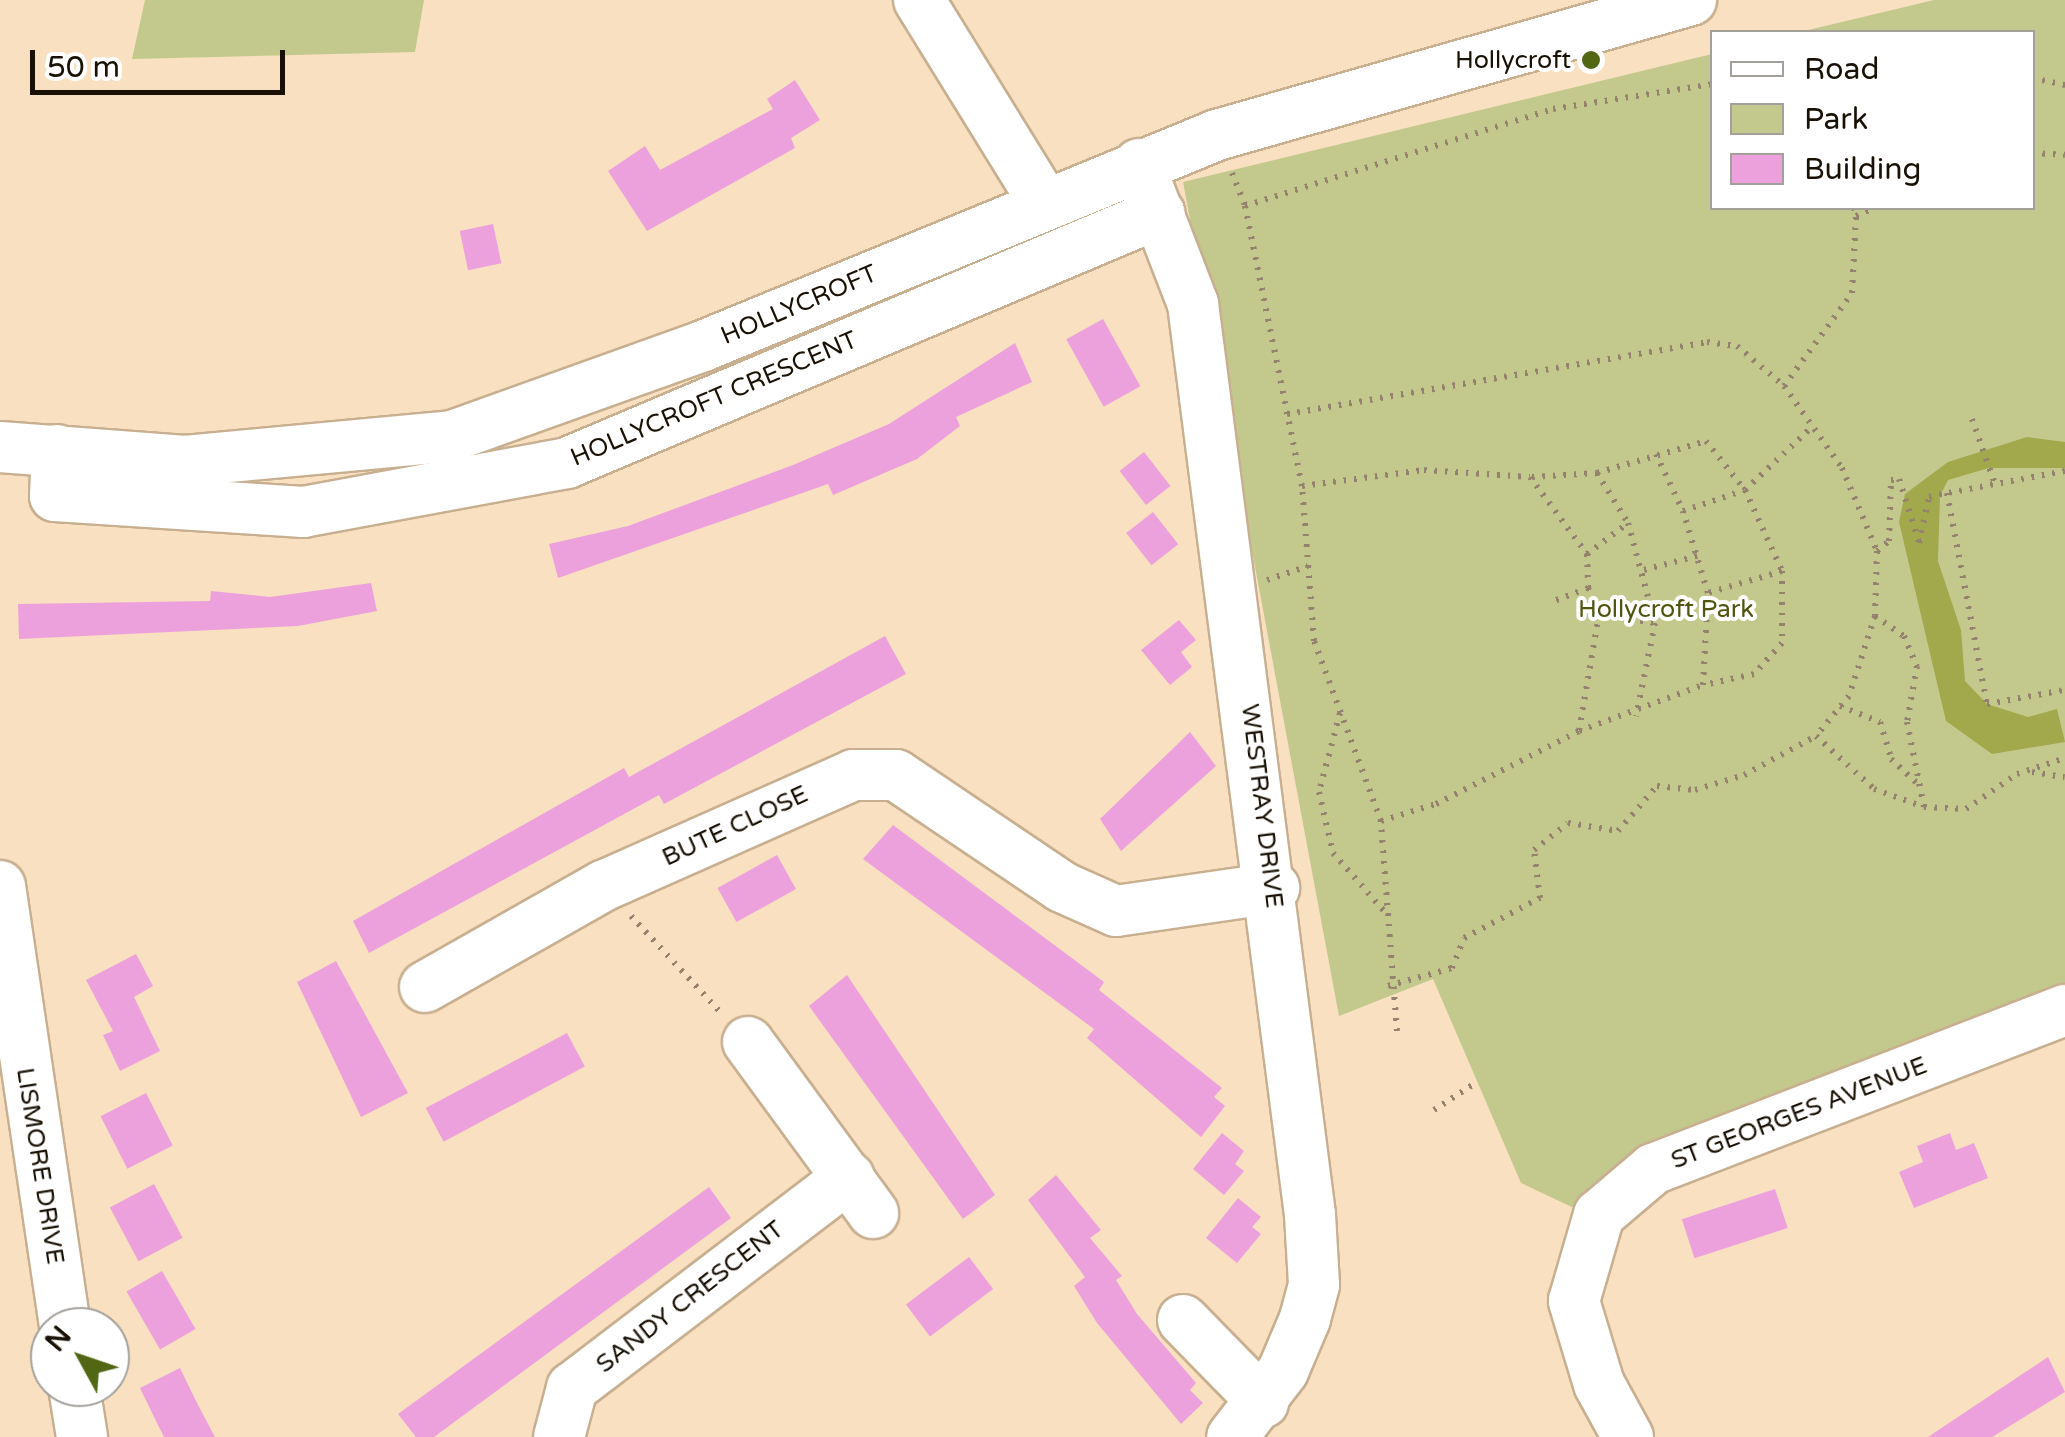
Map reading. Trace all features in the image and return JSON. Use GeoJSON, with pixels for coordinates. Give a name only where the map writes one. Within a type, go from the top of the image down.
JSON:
{"type":"FeatureCollection","features":[{"type":"Feature","properties":{"kind":"street"},"geometry":{"type":"LineString","coordinates":[[919,0],[1042,200]]}},
{"type":"Feature","properties":{"kind":"street","name":"HOLLYCROFT"},"geometry":{"type":"LineString","coordinates":[[0,447],[185,461],[452,436],[703,346],[1042,200],[1139,164],[1591,12],[1691,0]]}},
{"type":"Feature","properties":{"kind":"street","name":"WESTRAY DRIVE"},"geometry":{"type":"LineString","coordinates":[[1139,164],[1192,304],[1274,888],[1314,1286],[1248,1420]]}},
{"type":"Feature","properties":{"kind":"street","name":"HOLLYCROFT CRESCENT"},"geometry":{"type":"LineString","coordinates":[[57,450],[55,496],[303,512],[568,463],[1159,213]]}},
{"type":"Feature","properties":{"kind":"street","name":"BUTE CLOSE"},"geometry":{"type":"LineString","coordinates":[[425,987],[602,886],[786,798],[853,775],[896,775],[1062,887],[1116,911],[1274,888]]}},
{"type":"Feature","properties":{"kind":"street","name":"LISMORE DRIVE"},"geometry":{"type":"LineString","coordinates":[[0,886],[62,1307]]}},
{"type":"Feature","properties":{"kind":"street","name":"ST GEORGES AVENUE"},"geometry":{"type":"LineString","coordinates":[[1628,1437],[1599,1384],[1574,1301],[1600,1215],[1653,1169],[2065,1010]]}},
{"type":"Feature","properties":{"kind":"street","name":"SANDY CRESCENT"},"geometry":{"type":"LineString","coordinates":[[559,1437],[572,1388],[861,1195],[748,1042]]}},
{"type":"Feature","properties":{"kind":"street"},"geometry":{"type":"LineString","coordinates":[[1183,1320],[1248,1420]]}},
{"type":"Feature","properties":{"kind":"street"},"geometry":{"type":"LineString","coordinates":[[77,1407],[82,1437]]}},
{"type":"Feature","properties":{"kind":"path"},"geometry":{"type":"LineString","coordinates":[[2035,79],[2065,85]]}},
{"type":"Feature","properties":{"kind":"path"},"geometry":{"type":"LineString","coordinates":[[1397,1031],[1388,986],[1381,821],[1314,641],[1302,486],[1245,206],[1553,109],[1710,84]]}},
{"type":"Feature","properties":{"kind":"path"},"geometry":{"type":"LineString","coordinates":[[2035,153],[2065,156]]}},
{"type":"Feature","properties":{"kind":"path"},"geometry":{"type":"LineString","coordinates":[[1784,386],[1852,293],[1855,212]]}},
{"type":"Feature","properties":{"kind":"path"},"geometry":{"type":"LineString","coordinates":[[1288,414],[1706,342],[1737,346],[1784,386],[1813,426],[1877,550],[1875,616],[1840,706],[1816,736],[1744,775],[1696,790],[1657,786],[1618,830],[1568,823],[1534,850],[1540,898],[1464,938],[1452,968],[1388,986]]}},
{"type":"Feature","properties":{"kind":"path"},"geometry":{"type":"LineString","coordinates":[[1972,419],[1995,484]]}},
{"type":"Feature","properties":{"kind":"path"},"geometry":{"type":"LineString","coordinates":[[1683,511],[1744,490],[1813,426]]}},
{"type":"Feature","properties":{"kind":"path"},"geometry":{"type":"LineString","coordinates":[[1302,486],[1424,470],[1530,478],[1597,473],[1706,441],[1744,490],[1782,571],[1782,643],[1754,674],[1703,686],[1636,716],[1579,730],[1436,804],[1381,821]]}},
{"type":"Feature","properties":{"kind":"path"},"geometry":{"type":"LineString","coordinates":[[1656,454],[1683,511],[1708,593],[1703,686]]}},
{"type":"Feature","properties":{"kind":"path"},"geometry":{"type":"LineString","coordinates":[[1877,550],[1890,541],[1892,480],[1899,478],[1919,543],[1929,497],[2065,472]]}},
{"type":"Feature","properties":{"kind":"path"},"geometry":{"type":"LineString","coordinates":[[1597,473],[1628,522],[1655,622],[1636,716]]}},
{"type":"Feature","properties":{"kind":"path"},"geometry":{"type":"LineString","coordinates":[[1530,478],[1587,554],[1588,588],[1599,614],[1579,730]]}},
{"type":"Feature","properties":{"kind":"path"},"geometry":{"type":"LineString","coordinates":[[1947,493],[1987,704],[2065,690]]}},
{"type":"Feature","properties":{"kind":"path"},"geometry":{"type":"LineString","coordinates":[[1587,554],[1628,522]]}},
{"type":"Feature","properties":{"kind":"path"},"geometry":{"type":"LineString","coordinates":[[1644,570],[1696,556]]}},
{"type":"Feature","properties":{"kind":"path"},"geometry":{"type":"LineString","coordinates":[[1708,593],[1782,571]]}},
{"type":"Feature","properties":{"kind":"path"},"geometry":{"type":"LineString","coordinates":[[1554,601],[1588,588]]}},
{"type":"Feature","properties":{"kind":"path"},"geometry":{"type":"LineString","coordinates":[[1599,614],[1655,622]]}},
{"type":"Feature","properties":{"kind":"path"},"geometry":{"type":"LineString","coordinates":[[1875,616],[1904,636],[1917,666],[1907,722],[1924,807]]}},
{"type":"Feature","properties":{"kind":"path"},"geometry":{"type":"LineString","coordinates":[[1840,706],[1880,722],[1892,759],[1920,787]]}},
{"type":"Feature","properties":{"kind":"path"},"geometry":{"type":"LineString","coordinates":[[1340,711],[1322,808],[1332,853],[1385,912]]}},
{"type":"Feature","properties":{"kind":"path"},"geometry":{"type":"LineString","coordinates":[[1816,736],[1874,789],[1924,807],[1966,809],[2026,771],[2065,758]]}},
{"type":"Feature","properties":{"kind":"path"},"geometry":{"type":"LineString","coordinates":[[2026,771],[2065,777]]}},
{"type":"Feature","properties":{"kind":"path"},"geometry":{"type":"LineString","coordinates":[[602,886],[748,1042]]}},
{"type":"Feature","properties":{"kind":"path"},"geometry":{"type":"LineString","coordinates":[[1434,1110],[1474,1084]]}},
{"type":"Feature","properties":{"kind":"green space"},"geometry":{"type":"Polygon","coordinates":[[[145,0],[424,0],[415,52],[132,59],[145,0]]]}},
{"type":"Feature","properties":{"kind":"green space","name":"Hollycroft Park"},"geometry":{"type":"Polygon","coordinates":[[[1934,0],[2065,0],[2065,984],[1617,1165],[1574,1208],[1521,1183],[1433,979],[1339,1016],[1183,182],[1710,54],[1710,210],[2035,210],[2035,30],[1808,30],[1934,0]]]}},
{"type":"Feature","properties":{"kind":"green space"},"geometry":{"type":"Polygon","coordinates":[[[2027,437],[2065,442],[2065,468],[1989,468],[1948,480],[1940,496],[1938,561],[1961,630],[1965,681],[1987,704],[2028,717],[2057,709],[2065,742],[1992,754],[1946,721],[1899,522],[1905,494],[1948,462],[2027,437]]]}},
{"type":"Feature","properties":{"kind":"building"},"geometry":{"type":"Polygon","coordinates":[[[795,80],[820,120],[791,138],[795,148],[647,231],[608,171],[645,146],[660,170],[773,109],[767,99],[795,80]]]}},
{"type":"Feature","properties":{"kind":"building"},"geometry":{"type":"Polygon","coordinates":[[[493,224],[501,263],[468,270],[460,231],[493,224]]]}},
{"type":"Feature","properties":{"kind":"building"},"geometry":{"type":"Polygon","coordinates":[[[1103,319],[1140,386],[1104,407],[1066,339],[1103,319]]]}},
{"type":"Feature","properties":{"kind":"building"},"geometry":{"type":"Polygon","coordinates":[[[1015,343],[1032,382],[956,417],[960,426],[917,459],[833,495],[828,484],[558,578],[549,544],[628,526],[793,465],[889,424],[1015,343]]]}},
{"type":"Feature","properties":{"kind":"building"},"geometry":{"type":"Polygon","coordinates":[[[1144,452],[1170,486],[1146,505],[1120,471],[1144,452]]]}},
{"type":"Feature","properties":{"kind":"building"},"geometry":{"type":"Polygon","coordinates":[[[1153,512],[1178,544],[1151,565],[1126,533],[1153,512]]]}},
{"type":"Feature","properties":{"kind":"building"},"geometry":{"type":"Polygon","coordinates":[[[371,583],[377,611],[298,626],[19,639],[18,604],[210,601],[211,591],[270,597],[371,583]]]}},
{"type":"Feature","properties":{"kind":"building"},"geometry":{"type":"Polygon","coordinates":[[[1179,620],[1196,640],[1181,652],[1192,667],[1170,685],[1141,650],[1179,620]]]}},
{"type":"Feature","properties":{"kind":"building"},"geometry":{"type":"Polygon","coordinates":[[[885,636],[906,674],[664,804],[659,795],[369,953],[353,921],[624,768],[629,777],[885,636]]]}},
{"type":"Feature","properties":{"kind":"building"},"geometry":{"type":"Polygon","coordinates":[[[1190,732],[1216,766],[1121,851],[1100,819],[1190,732]]]}},
{"type":"Feature","properties":{"kind":"building"},"geometry":{"type":"Polygon","coordinates":[[[893,825],[1104,982],[1099,990],[1222,1088],[1214,1097],[1225,1106],[1201,1137],[1087,1038],[1094,1029],[863,859],[893,825]]]}},
{"type":"Feature","properties":{"kind":"building"},"geometry":{"type":"Polygon","coordinates":[[[777,855],[796,889],[736,922],[718,888],[777,855]]]}},
{"type":"Feature","properties":{"kind":"building"},"geometry":{"type":"Polygon","coordinates":[[[136,954],[153,986],[134,997],[160,1051],[120,1071],[103,1035],[113,1031],[86,980],[136,954]]]}},
{"type":"Feature","properties":{"kind":"building"},"geometry":{"type":"Polygon","coordinates":[[[336,961],[408,1093],[361,1117],[297,982],[336,961]]]}},
{"type":"Feature","properties":{"kind":"building"},"geometry":{"type":"Polygon","coordinates":[[[847,975],[995,1195],[963,1219],[809,1006],[847,975]]]}},
{"type":"Feature","properties":{"kind":"building"},"geometry":{"type":"Polygon","coordinates":[[[567,1033],[585,1067],[444,1142],[426,1108],[567,1033]]]}},
{"type":"Feature","properties":{"kind":"building"},"geometry":{"type":"Polygon","coordinates":[[[146,1093],[173,1146],[127,1169],[101,1116],[146,1093]]]}},
{"type":"Feature","properties":{"kind":"building"},"geometry":{"type":"Polygon","coordinates":[[[1222,1133],[1244,1151],[1235,1164],[1244,1171],[1224,1195],[1193,1169],[1222,1133]]]}},
{"type":"Feature","properties":{"kind":"building"},"geometry":{"type":"Polygon","coordinates":[[[1950,1133],[1956,1150],[1974,1143],[1988,1178],[1914,1208],[1899,1172],[1923,1162],[1917,1146],[1950,1133]]]}},
{"type":"Feature","properties":{"kind":"building"},"geometry":{"type":"Polygon","coordinates":[[[1056,1175],[1101,1230],[1090,1238],[1122,1276],[1116,1280],[1137,1314],[1196,1383],[1190,1390],[1203,1403],[1181,1424],[1097,1323],[1074,1286],[1085,1277],[1028,1200],[1056,1175]]]}},
{"type":"Feature","properties":{"kind":"building"},"geometry":{"type":"Polygon","coordinates":[[[154,1184],[183,1238],[138,1261],[110,1207],[154,1184]]]}},
{"type":"Feature","properties":{"kind":"building"},"geometry":{"type":"Polygon","coordinates":[[[709,1187],[731,1218],[434,1437],[416,1437],[398,1414],[709,1187]]]}},
{"type":"Feature","properties":{"kind":"building"},"geometry":{"type":"Polygon","coordinates":[[[1775,1189],[1788,1228],[1694,1258],[1682,1219],[1775,1189]]]}},
{"type":"Feature","properties":{"kind":"building"},"geometry":{"type":"Polygon","coordinates":[[[1238,1198],[1261,1217],[1252,1227],[1261,1234],[1237,1263],[1206,1238],[1238,1198]]]}},
{"type":"Feature","properties":{"kind":"building"},"geometry":{"type":"Polygon","coordinates":[[[969,1257],[993,1289],[930,1336],[906,1305],[969,1257]]]}},
{"type":"Feature","properties":{"kind":"building"},"geometry":{"type":"Polygon","coordinates":[[[162,1271],[196,1329],[160,1350],[126,1292],[162,1271]]]}},
{"type":"Feature","properties":{"kind":"building"},"geometry":{"type":"Polygon","coordinates":[[[2048,1357],[2065,1392],[1992,1437],[1928,1437],[2048,1357]]]}},
{"type":"Feature","properties":{"kind":"building"},"geometry":{"type":"Polygon","coordinates":[[[180,1368],[215,1437],[164,1437],[140,1388],[180,1368]]]}},
{"type":"Feature","properties":{"kind":"place","name":"Hollycroft"},"geometry":{"type":"Point","coordinates":[1591,60]}}]}
